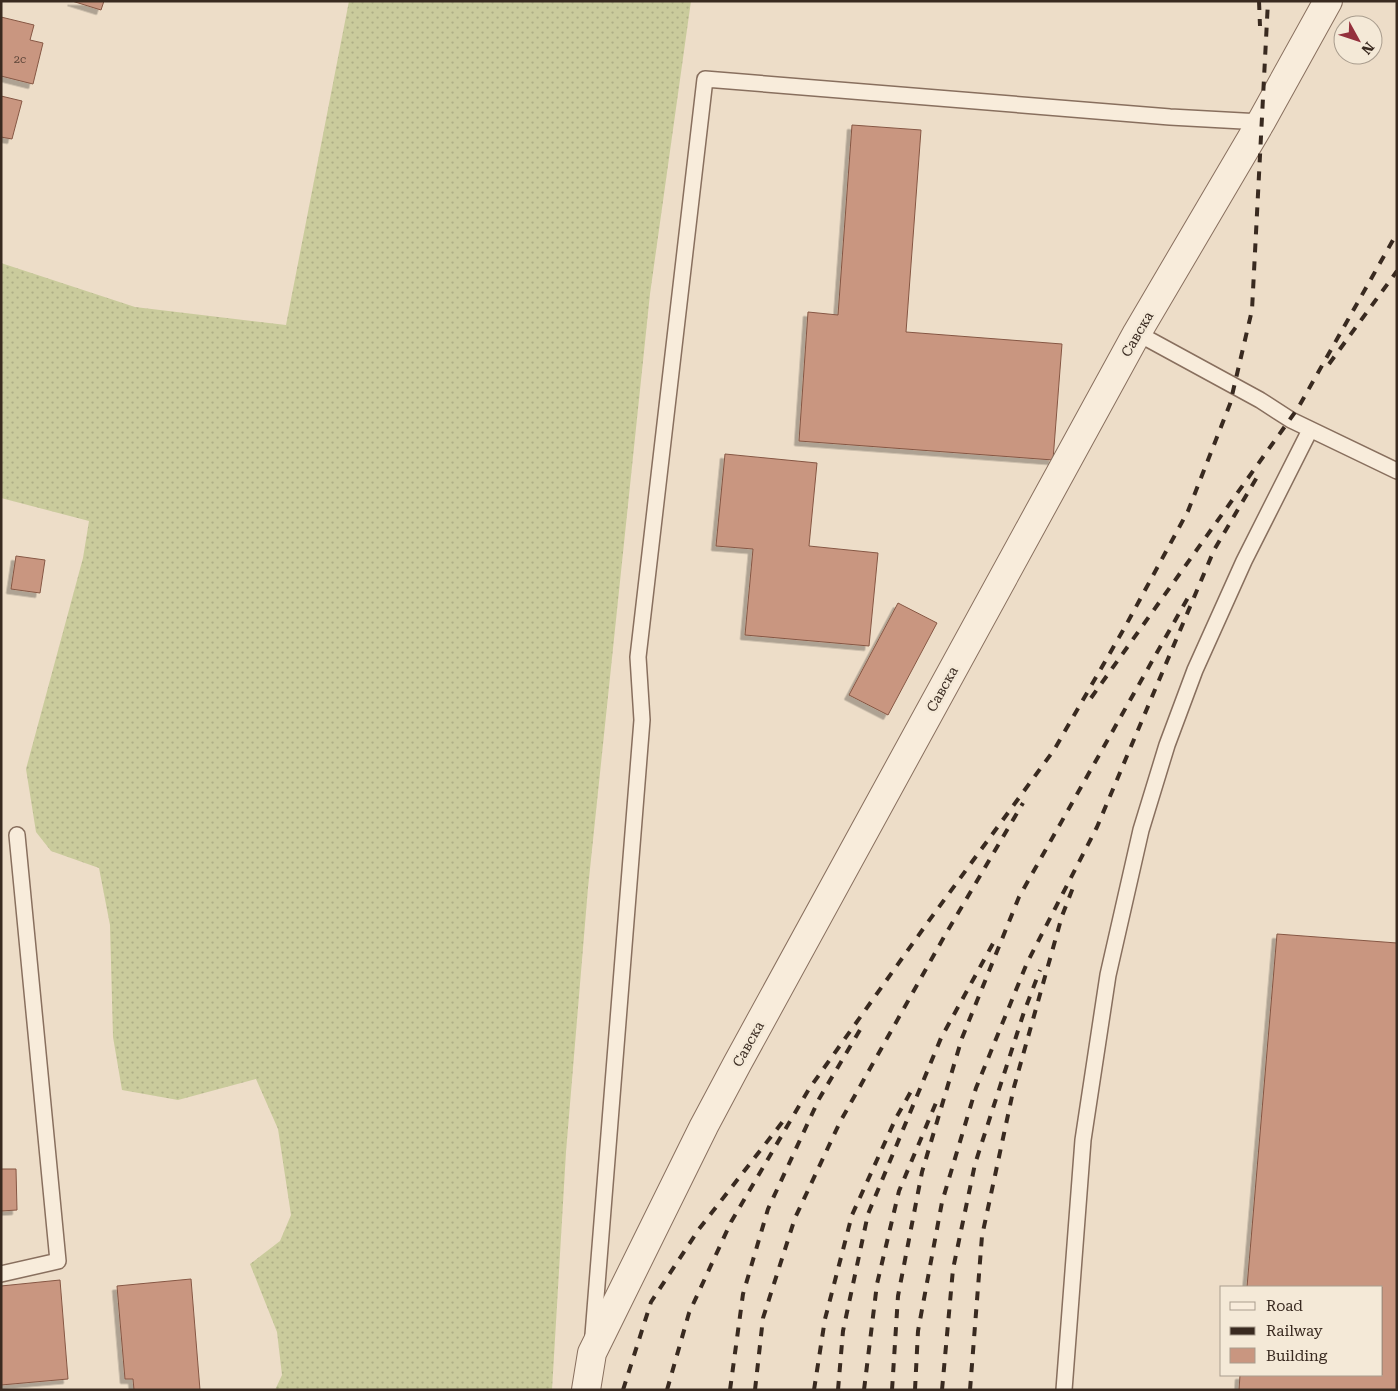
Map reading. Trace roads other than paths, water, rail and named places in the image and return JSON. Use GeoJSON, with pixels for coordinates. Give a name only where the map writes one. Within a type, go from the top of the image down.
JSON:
{"type":"FeatureCollection","features":[{"type":"Feature","properties":{"kind":"street","name":"Савска"},"geometry":{"type":"LineString","coordinates":[[586,1390],[592,1353],[718,1100],[1137,333],[1261,122],[1328,1]]}},
{"type":"Feature","properties":{"kind":"lane"},"geometry":{"type":"LineString","coordinates":[[592,1353],[642,713],[638,657],[705,79],[1170,118],[1261,122]]}},
{"type":"Feature","properties":{"kind":"lane"},"geometry":{"type":"LineString","coordinates":[[1137,333],[1260,400],[1291,420],[1397,471]]}},
{"type":"Feature","properties":{"kind":"lane"},"geometry":{"type":"LineString","coordinates":[[1064,1390],[1083,1140],[1108,975],[1141,830],[1167,745],[1195,670],[1244,561],[1310,430]]}},
{"type":"Feature","properties":{"kind":"lane"},"geometry":{"type":"LineString","coordinates":[[1,1274],[58,1261],[17,835]]}},
{"type":"Feature","properties":{"kind":"railway"},"geometry":{"type":"LineString","coordinates":[[1259,1],[1260,26]]}},
{"type":"Feature","properties":{"kind":"railway"},"geometry":{"type":"LineString","coordinates":[[667,1390],[689,1313],[731,1222],[809,1089],[1054,750],[1125,627],[1188,511],[1230,404],[1252,310],[1268,1]]}},
{"type":"Feature","properties":{"kind":"railway"},"geometry":{"type":"LineString","coordinates":[[1091,698],[1298,408],[1397,233]]}},
{"type":"Feature","properties":{"kind":"railway"},"geometry":{"type":"LineString","coordinates":[[1329,364],[1397,271]]}},
{"type":"Feature","properties":{"kind":"railway"},"geometry":{"type":"LineString","coordinates":[[915,1390],[918,1331],[942,1202],[976,1088],[1027,963],[1097,827],[1214,550],[1260,472]]}},
{"type":"Feature","properties":{"kind":"railway"},"geometry":{"type":"LineString","coordinates":[[892,1390],[898,1296],[922,1172],[962,1038],[1019,897],[1190,594]]}},
{"type":"Feature","properties":{"kind":"railway"},"geometry":{"type":"LineString","coordinates":[[755,1390],[763,1318],[795,1218],[840,1122],[944,937],[1023,803]]}},
{"type":"Feature","properties":{"kind":"railway"},"geometry":{"type":"LineString","coordinates":[[970,1390],[982,1236],[1014,1087],[1062,916],[1074,885]]}},
{"type":"Feature","properties":{"kind":"railway"},"geometry":{"type":"LineString","coordinates":[[838,1390],[843,1331],[868,1214],[941,1038],[996,938]]}},
{"type":"Feature","properties":{"kind":"railway"},"geometry":{"type":"LineString","coordinates":[[942,1390],[953,1269],[975,1164],[1024,1012],[1040,970]]}},
{"type":"Feature","properties":{"kind":"railway"},"geometry":{"type":"LineString","coordinates":[[730,1390],[743,1294],[768,1209],[819,1099],[864,1023]]}},
{"type":"Feature","properties":{"kind":"railway"},"geometry":{"type":"LineString","coordinates":[[814,1390],[825,1319],[852,1215],[896,1118],[914,1086]]}},
{"type":"Feature","properties":{"kind":"railway"},"geometry":{"type":"LineString","coordinates":[[864,1390],[877,1284],[899,1191],[938,1098]]}},
{"type":"Feature","properties":{"kind":"railway"},"geometry":{"type":"LineString","coordinates":[[623,1390],[651,1302],[699,1229],[784,1120]]}}]}
